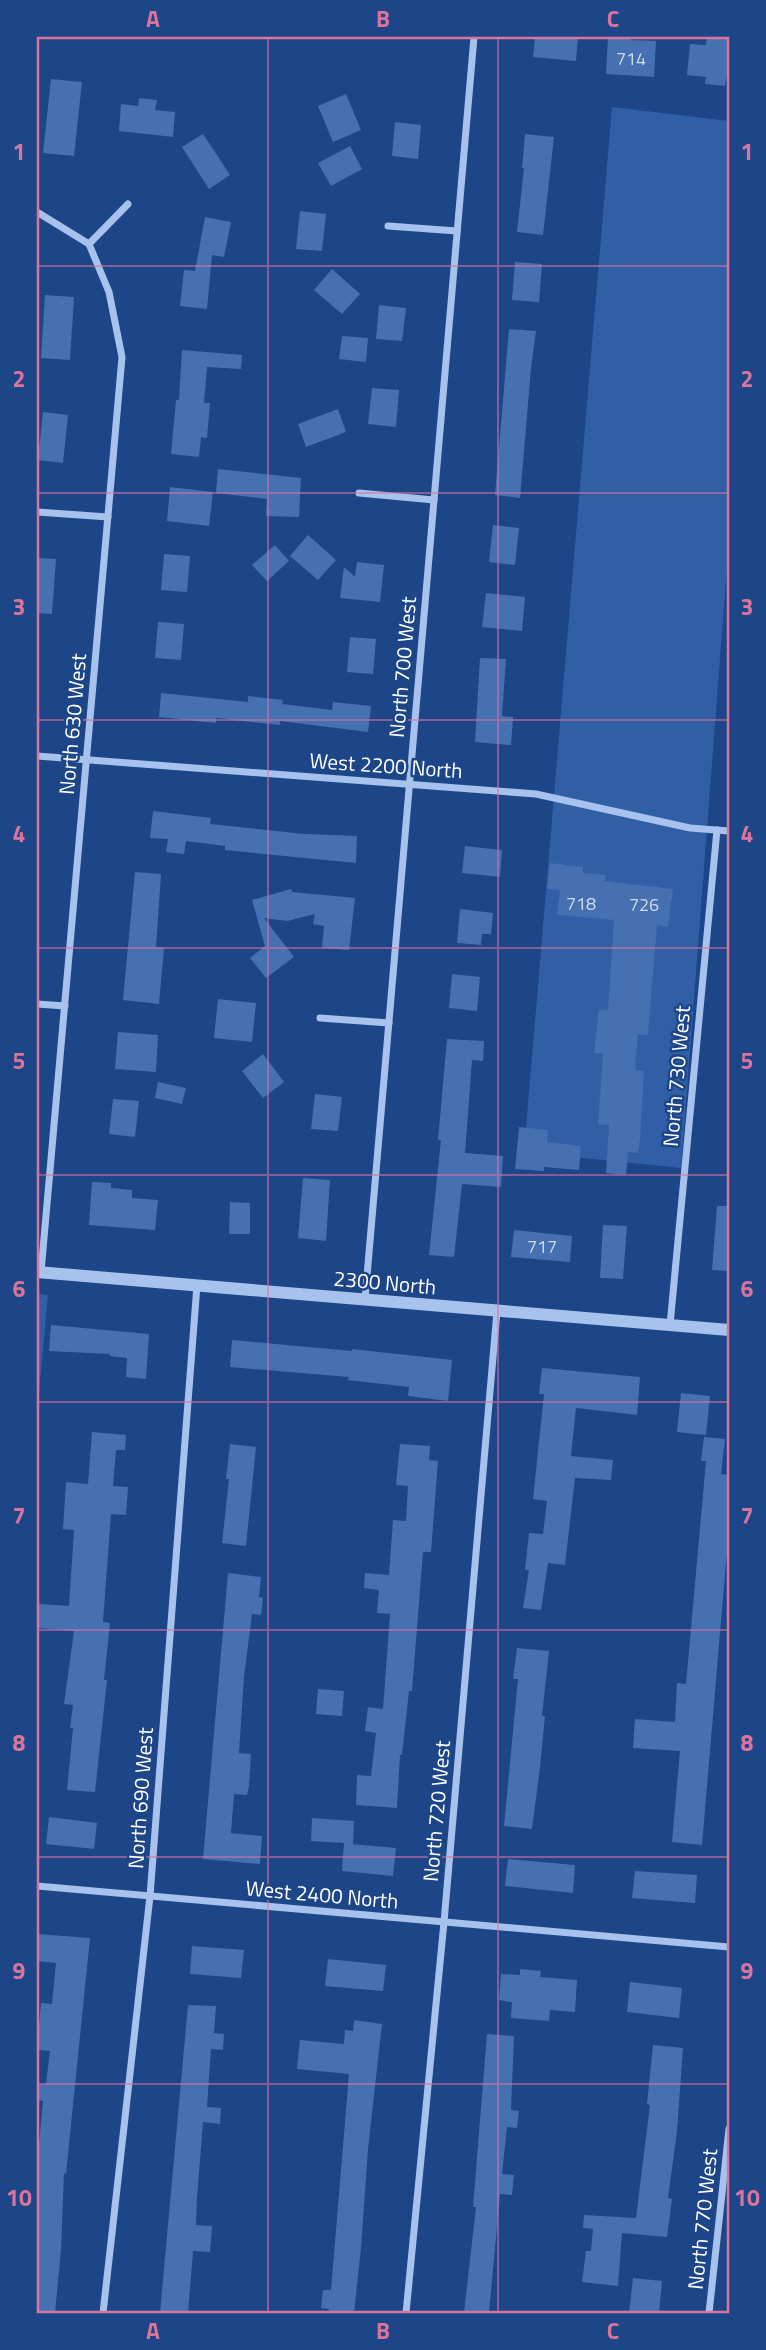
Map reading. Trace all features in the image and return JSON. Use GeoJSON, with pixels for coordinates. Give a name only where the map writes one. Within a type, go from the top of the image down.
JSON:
{"type":"FeatureCollection","features":[{"type":"Feature","properties":{"kind":"street","name":"North 700 West"},"geometry":{"type":"LineString","coordinates":[[365,1299],[474,37]]}},
{"type":"Feature","properties":{"kind":"street"},"geometry":{"type":"LineString","coordinates":[[37,212],[89,244],[128,204]]}},
{"type":"Feature","properties":{"kind":"street"},"geometry":{"type":"LineString","coordinates":[[388,226],[457,231]]}},
{"type":"Feature","properties":{"kind":"street","name":"North 630 West"},"geometry":{"type":"LineString","coordinates":[[39,1272],[122,356],[109,292],[89,244]]}},
{"type":"Feature","properties":{"kind":"street"},"geometry":{"type":"LineString","coordinates":[[359,493],[434,500]]}},
{"type":"Feature","properties":{"kind":"street"},"geometry":{"type":"LineString","coordinates":[[37,512],[108,517]]}},
{"type":"Feature","properties":{"kind":"street","name":"West 2200 North"},"geometry":{"type":"LineString","coordinates":[[37,756],[536,794],[690,828],[729,831]]}},
{"type":"Feature","properties":{"kind":"street","name":"North 730 West"},"geometry":{"type":"LineString","coordinates":[[670,1325],[717,830]]}},
{"type":"Feature","properties":{"kind":"street"},"geometry":{"type":"LineString","coordinates":[[37,1004],[65,1006]]}},
{"type":"Feature","properties":{"kind":"street"},"geometry":{"type":"LineString","coordinates":[[320,1018],[388,1023]]}},
{"type":"Feature","properties":{"kind":"street","name":"2300 North"},"geometry":{"type":"LineString","coordinates":[[39,1272],[729,1330]]}},
{"type":"Feature","properties":{"kind":"street","name":"North 690 West"},"geometry":{"type":"LineString","coordinates":[[103,2313],[150,1896],[197,1285]]}},
{"type":"Feature","properties":{"kind":"street","name":"North 720 West"},"geometry":{"type":"LineString","coordinates":[[405,2313],[444,1922],[497,1311]]}},
{"type":"Feature","properties":{"kind":"street","name":"West 2400 North"},"geometry":{"type":"LineString","coordinates":[[37,1886],[729,1947]]}},
{"type":"Feature","properties":{"kind":"street","name":"North 770 West"},"geometry":{"type":"LineString","coordinates":[[709,2313],[729,2129]]}},
{"type":"Feature","properties":{"kind":"shaded area"},"geometry":{"type":"Polygon","coordinates":[[[612,107],[729,121],[729,541],[681,1168],[524,1152],[612,107]]]}},
{"type":"Feature","properties":{"kind":"shaded area"},"geometry":{"type":"Polygon","coordinates":[[[37,1294],[48,1295],[37,1413],[37,1294]]]}},
{"type":"Feature","properties":{"kind":"building"},"geometry":{"type":"Polygon","coordinates":[[[535,37],[578,37],[576,61],[533,57],[535,37]]]}},
{"type":"Feature","properties":{"kind":"building"},"geometry":{"type":"Polygon","coordinates":[[[608,37],[656,41],[654,77],[606,74],[608,37]]]}},
{"type":"Feature","properties":{"kind":"building"},"geometry":{"type":"Polygon","coordinates":[[[707,37],[729,38],[729,74],[725,86],[705,84],[706,77],[687,75],[690,44],[706,45],[707,37]]]}},
{"type":"Feature","properties":{"kind":"building"},"geometry":{"type":"Polygon","coordinates":[[[51,79],[82,82],[74,156],[43,153],[51,79]]]}},
{"type":"Feature","properties":{"kind":"building"},"geometry":{"type":"Polygon","coordinates":[[[346,94],[361,130],[333,142],[318,106],[346,94]]]}},
{"type":"Feature","properties":{"kind":"building"},"geometry":{"type":"Polygon","coordinates":[[[139,98],[157,100],[155,110],[175,112],[173,137],[119,131],[121,104],[138,106],[139,98]]]}},
{"type":"Feature","properties":{"kind":"building"},"geometry":{"type":"Polygon","coordinates":[[[395,122],[421,125],[418,159],[392,156],[395,122]]]}},
{"type":"Feature","properties":{"kind":"building"},"geometry":{"type":"Polygon","coordinates":[[[203,134],[230,175],[209,189],[182,147],[203,134]]]}},
{"type":"Feature","properties":{"kind":"building"},"geometry":{"type":"Polygon","coordinates":[[[525,134],[554,137],[543,235],[517,232],[525,134]]]}},
{"type":"Feature","properties":{"kind":"building"},"geometry":{"type":"Polygon","coordinates":[[[350,146],[362,169],[331,186],[318,163],[350,146]]]}},
{"type":"Feature","properties":{"kind":"building"},"geometry":{"type":"Polygon","coordinates":[[[300,211],[326,214],[322,251],[296,249],[300,211]]]}},
{"type":"Feature","properties":{"kind":"building"},"geometry":{"type":"Polygon","coordinates":[[[205,217],[231,222],[224,257],[212,255],[207,309],[180,306],[184,270],[195,271],[205,217]]]}},
{"type":"Feature","properties":{"kind":"building"},"geometry":{"type":"Polygon","coordinates":[[[515,262],[542,264],[539,302],[512,300],[515,262]]]}},
{"type":"Feature","properties":{"kind":"building"},"geometry":{"type":"Polygon","coordinates":[[[332,269],[360,294],[342,314],[314,290],[332,269]]]}},
{"type":"Feature","properties":{"kind":"building"},"geometry":{"type":"Polygon","coordinates":[[[45,295],[74,297],[70,360],[41,358],[45,295]]]}},
{"type":"Feature","properties":{"kind":"building"},"geometry":{"type":"Polygon","coordinates":[[[379,305],[406,308],[402,341],[376,339],[379,305]]]}},
{"type":"Feature","properties":{"kind":"building"},"geometry":{"type":"Polygon","coordinates":[[[509,329],[536,331],[520,498],[495,495],[509,329]]]}},
{"type":"Feature","properties":{"kind":"building"},"geometry":{"type":"Polygon","coordinates":[[[342,336],[368,338],[366,362],[339,359],[342,336]]]}},
{"type":"Feature","properties":{"kind":"building"},"geometry":{"type":"Polygon","coordinates":[[[182,350],[242,355],[241,369],[207,367],[204,403],[210,403],[207,438],[201,437],[199,457],[171,454],[176,400],[179,400],[182,350]]]}},
{"type":"Feature","properties":{"kind":"building"},"geometry":{"type":"Polygon","coordinates":[[[372,388],[399,390],[396,427],[368,424],[372,388]]]}},
{"type":"Feature","properties":{"kind":"building"},"geometry":{"type":"Polygon","coordinates":[[[338,409],[346,432],[306,447],[298,424],[338,409]]]}},
{"type":"Feature","properties":{"kind":"building"},"geometry":{"type":"Polygon","coordinates":[[[43,412],[68,415],[63,463],[38,460],[43,412]]]}},
{"type":"Feature","properties":{"kind":"building"},"geometry":{"type":"Polygon","coordinates":[[[218,469],[301,478],[299,517],[266,516],[267,499],[216,493],[218,469]]]}},
{"type":"Feature","properties":{"kind":"building"},"geometry":{"type":"Polygon","coordinates":[[[170,487],[213,492],[209,526],[167,521],[170,487]]]}},
{"type":"Feature","properties":{"kind":"building"},"geometry":{"type":"Polygon","coordinates":[[[493,525],[519,528],[515,565],[489,562],[493,525]]]}},
{"type":"Feature","properties":{"kind":"building"},"geometry":{"type":"Polygon","coordinates":[[[308,535],[336,560],[318,580],[290,556],[308,535]]]}},
{"type":"Feature","properties":{"kind":"building"},"geometry":{"type":"Polygon","coordinates":[[[275,545],[289,561],[267,581],[252,565],[275,545]]]}},
{"type":"Feature","properties":{"kind":"building"},"geometry":{"type":"Polygon","coordinates":[[[164,554],[190,556],[187,592],[161,590],[164,554]]]}},
{"type":"Feature","properties":{"kind":"building"},"geometry":{"type":"Polygon","coordinates":[[[37,558],[56,559],[52,614],[37,613],[37,558]]]}},
{"type":"Feature","properties":{"kind":"building"},"geometry":{"type":"Polygon","coordinates":[[[357,562],[384,565],[380,602],[340,598],[344,567],[355,577],[357,562]]]}},
{"type":"Feature","properties":{"kind":"building"},"geometry":{"type":"Polygon","coordinates":[[[486,593],[525,597],[522,631],[482,627],[486,593]]]}},
{"type":"Feature","properties":{"kind":"building"},"geometry":{"type":"Polygon","coordinates":[[[158,622],[184,624],[181,660],[155,658],[158,622]]]}},
{"type":"Feature","properties":{"kind":"building"},"geometry":{"type":"Polygon","coordinates":[[[350,637],[376,639],[373,674],[347,672],[350,637]]]}},
{"type":"Feature","properties":{"kind":"building"},"geometry":{"type":"Polygon","coordinates":[[[480,658],[506,659],[502,716],[513,717],[511,745],[475,742],[480,658]]]}},
{"type":"Feature","properties":{"kind":"building"},"geometry":{"type":"Polygon","coordinates":[[[161,693],[248,702],[248,696],[283,700],[282,704],[332,710],[333,702],[371,706],[368,732],[280,721],[280,725],[216,718],[216,723],[159,717],[161,693]]]}},
{"type":"Feature","properties":{"kind":"building"},"geometry":{"type":"Polygon","coordinates":[[[153,811],[211,818],[210,824],[305,834],[357,836],[356,863],[225,850],[225,846],[186,841],[184,854],[166,852],[168,839],[150,838],[153,811]]]}},
{"type":"Feature","properties":{"kind":"building"},"geometry":{"type":"Polygon","coordinates":[[[465,846],[502,850],[500,877],[462,873],[465,846]]]}},
{"type":"Feature","properties":{"kind":"building"},"geometry":{"type":"Polygon","coordinates":[[[550,863],[583,867],[583,873],[606,875],[605,881],[673,889],[668,927],[657,925],[648,1035],[638,1034],[635,1070],[644,1071],[640,1139],[638,1153],[628,1152],[626,1175],[606,1173],[609,1125],[598,1124],[603,1054],[594,1053],[599,1009],[608,1010],[614,920],[557,915],[560,890],[547,889],[550,863]]]}},
{"type":"Feature","properties":{"kind":"building"},"geometry":{"type":"Polygon","coordinates":[[[135,872],[161,874],[156,947],[164,948],[159,1004],[123,1000],[135,872]]]}},
{"type":"Feature","properties":{"kind":"building"},"geometry":{"type":"Polygon","coordinates":[[[291,889],[292,892],[355,898],[349,950],[322,948],[324,926],[313,924],[315,914],[287,921],[264,918],[294,957],[266,978],[250,958],[265,946],[252,900],[291,889]]]}},
{"type":"Feature","properties":{"kind":"building"},"geometry":{"type":"Polygon","coordinates":[[[460,909],[493,913],[491,934],[482,934],[481,945],[457,943],[460,909]]]}},
{"type":"Feature","properties":{"kind":"building"},"geometry":{"type":"Polygon","coordinates":[[[452,974],[480,977],[477,1011],[449,1008],[452,974]]]}},
{"type":"Feature","properties":{"kind":"building"},"geometry":{"type":"Polygon","coordinates":[[[218,999],[256,1003],[252,1042],[214,1038],[218,999]]]}},
{"type":"Feature","properties":{"kind":"building"},"geometry":{"type":"Polygon","coordinates":[[[118,1032],[158,1035],[156,1072],[115,1069],[118,1032]]]}},
{"type":"Feature","properties":{"kind":"building"},"geometry":{"type":"Polygon","coordinates":[[[447,1039],[484,1041],[483,1061],[472,1060],[465,1153],[503,1156],[501,1187],[462,1184],[454,1257],[429,1255],[441,1140],[438,1140],[447,1039]]]}},
{"type":"Feature","properties":{"kind":"building"},"geometry":{"type":"Polygon","coordinates":[[[263,1054],[284,1082],[263,1098],[242,1071],[263,1054]]]}},
{"type":"Feature","properties":{"kind":"building"},"geometry":{"type":"Polygon","coordinates":[[[158,1082],[186,1088],[182,1104],[155,1098],[158,1082]]]}},
{"type":"Feature","properties":{"kind":"building"},"geometry":{"type":"Polygon","coordinates":[[[315,1094],[342,1097],[338,1131],[311,1129],[315,1094]]]}},
{"type":"Feature","properties":{"kind":"building"},"geometry":{"type":"Polygon","coordinates":[[[113,1099],[139,1101],[135,1137],[109,1134],[113,1099]]]}},
{"type":"Feature","properties":{"kind":"building"},"geometry":{"type":"Polygon","coordinates":[[[519,1127],[548,1130],[547,1142],[581,1146],[579,1170],[544,1167],[544,1171],[515,1169],[519,1127]]]}},
{"type":"Feature","properties":{"kind":"building"},"geometry":{"type":"Polygon","coordinates":[[[303,1178],[330,1180],[326,1241],[298,1238],[303,1178]]]}},
{"type":"Feature","properties":{"kind":"building"},"geometry":{"type":"Polygon","coordinates":[[[92,1182],[111,1183],[111,1188],[132,1190],[132,1198],[158,1200],[155,1230],[89,1225],[92,1182]]]}},
{"type":"Feature","properties":{"kind":"building"},"geometry":{"type":"Polygon","coordinates":[[[230,1202],[250,1203],[250,1234],[229,1234],[230,1202]]]}},
{"type":"Feature","properties":{"kind":"building"},"geometry":{"type":"Polygon","coordinates":[[[717,1206],[729,1206],[729,1271],[712,1270],[717,1206]]]}},
{"type":"Feature","properties":{"kind":"building"},"geometry":{"type":"Polygon","coordinates":[[[603,1225],[627,1226],[623,1279],[600,1278],[603,1225]]]}},
{"type":"Feature","properties":{"kind":"building"},"geometry":{"type":"Polygon","coordinates":[[[514,1230],[572,1236],[570,1262],[511,1257],[514,1230]]]}},
{"type":"Feature","properties":{"kind":"building"},"geometry":{"type":"Polygon","coordinates":[[[51,1325],[149,1334],[146,1379],[126,1377],[127,1358],[110,1354],[49,1351],[51,1325]]]}},
{"type":"Feature","properties":{"kind":"building"},"geometry":{"type":"Polygon","coordinates":[[[232,1340],[452,1360],[448,1401],[408,1396],[409,1387],[348,1380],[349,1377],[230,1367],[232,1340]]]}},
{"type":"Feature","properties":{"kind":"building"},"geometry":{"type":"Polygon","coordinates":[[[542,1368],[640,1377],[637,1415],[576,1408],[571,1456],[613,1460],[611,1480],[575,1478],[565,1565],[548,1563],[541,1610],[523,1608],[529,1570],[525,1570],[529,1533],[543,1534],[547,1501],[533,1499],[544,1394],[539,1394],[542,1368]]]}},
{"type":"Feature","properties":{"kind":"building"},"geometry":{"type":"Polygon","coordinates":[[[681,1393],[710,1396],[706,1435],[677,1432],[681,1393]]]}},
{"type":"Feature","properties":{"kind":"building"},"geometry":{"type":"Polygon","coordinates":[[[92,1432],[126,1435],[125,1450],[116,1450],[113,1486],[128,1487],[126,1515],[111,1514],[103,1622],[110,1623],[104,1680],[107,1680],[95,1792],[67,1790],[73,1705],[64,1704],[74,1631],[37,1628],[39,1604],[69,1606],[74,1530],[63,1529],[66,1482],[88,1484],[92,1432]]]}},
{"type":"Feature","properties":{"kind":"building"},"geometry":{"type":"Polygon","coordinates":[[[704,1437],[725,1439],[721,1474],[729,1475],[729,1527],[702,1845],[672,1842],[680,1751],[633,1748],[635,1719],[675,1722],[677,1683],[686,1684],[706,1461],[701,1461],[704,1437]]]}},
{"type":"Feature","properties":{"kind":"building"},"geometry":{"type":"Polygon","coordinates":[[[230,1444],[256,1447],[246,1546],[222,1543],[230,1444]]]}},
{"type":"Feature","properties":{"kind":"building"},"geometry":{"type":"Polygon","coordinates":[[[400,1444],[430,1446],[429,1460],[438,1461],[431,1552],[423,1552],[412,1691],[409,1691],[400,1755],[397,1808],[356,1805],[357,1775],[371,1776],[376,1733],[365,1731],[368,1707],[383,1709],[390,1614],[377,1613],[379,1590],[364,1588],[365,1573],[389,1575],[393,1520],[406,1521],[408,1486],[396,1485],[400,1444]]]}},
{"type":"Feature","properties":{"kind":"building"},"geometry":{"type":"Polygon","coordinates":[[[228,1573],[261,1577],[261,1615],[252,1614],[239,1753],[251,1754],[249,1786],[247,1795],[234,1794],[231,1833],[262,1836],[260,1864],[203,1859],[228,1573]]]}},
{"type":"Feature","properties":{"kind":"building"},"geometry":{"type":"Polygon","coordinates":[[[517,1648],[549,1651],[542,1716],[545,1716],[532,1829],[504,1826],[518,1679],[513,1679],[517,1648]]]}},
{"type":"Feature","properties":{"kind":"building"},"geometry":{"type":"Polygon","coordinates":[[[318,1689],[344,1691],[342,1716],[316,1714],[318,1689]]]}},
{"type":"Feature","properties":{"kind":"building"},"geometry":{"type":"Polygon","coordinates":[[[49,1817],[97,1823],[94,1849],[46,1844],[49,1817]]]}},
{"type":"Feature","properties":{"kind":"building"},"geometry":{"type":"Polygon","coordinates":[[[312,1818],[354,1821],[351,1844],[396,1848],[393,1876],[342,1871],[344,1843],[311,1841],[312,1818]]]}},
{"type":"Feature","properties":{"kind":"building"},"geometry":{"type":"Polygon","coordinates":[[[508,1859],[575,1865],[573,1893],[505,1886],[508,1859]]]}},
{"type":"Feature","properties":{"kind":"building"},"geometry":{"type":"Polygon","coordinates":[[[635,1871],[697,1875],[695,1903],[632,1898],[635,1871]]]}},
{"type":"Feature","properties":{"kind":"building"},"geometry":{"type":"Polygon","coordinates":[[[37,1934],[90,1938],[66,2174],[64,2173],[55,2313],[37,2313],[37,2165],[43,2101],[37,2100],[39,2084],[46,2084],[50,2051],[37,2050],[37,2026],[41,2003],[52,2004],[56,1963],[37,1961],[37,1934]]]}},
{"type":"Feature","properties":{"kind":"building"},"geometry":{"type":"Polygon","coordinates":[[[192,1946],[244,1950],[241,1978],[190,1974],[192,1946]]]}},
{"type":"Feature","properties":{"kind":"building"},"geometry":{"type":"Polygon","coordinates":[[[328,1959],[386,1965],[383,1991],[325,1986],[328,1959]]]}},
{"type":"Feature","properties":{"kind":"building"},"geometry":{"type":"Polygon","coordinates":[[[520,1969],[541,1971],[540,1977],[577,1980],[575,2012],[550,2010],[549,2021],[511,2018],[512,2002],[499,2000],[501,1974],[520,1975],[520,1969]]]}},
{"type":"Feature","properties":{"kind":"building"},"geometry":{"type":"Polygon","coordinates":[[[630,1982],[682,1988],[679,2018],[627,2012],[630,1982]]]}},
{"type":"Feature","properties":{"kind":"building"},"geometry":{"type":"Polygon","coordinates":[[[188,2005],[216,2006],[214,2033],[224,2034],[223,2050],[211,2049],[207,2107],[221,2108],[220,2124],[203,2122],[197,2198],[196,2225],[212,2226],[210,2252],[193,2251],[188,2313],[160,2313],[188,2005]]]}},
{"type":"Feature","properties":{"kind":"building"},"geometry":{"type":"Polygon","coordinates":[[[354,2020],[382,2024],[354,2313],[328,2313],[329,2309],[321,2308],[323,2290],[331,2290],[349,2074],[297,2069],[300,2040],[344,2044],[345,2030],[353,2031],[354,2020]]]}},
{"type":"Feature","properties":{"kind":"building"},"geometry":{"type":"Polygon","coordinates":[[[487,2034],[514,2036],[511,2110],[519,2111],[517,2128],[507,2127],[502,2174],[514,2175],[512,2195],[500,2194],[489,2313],[464,2313],[476,2207],[473,2207],[487,2034]]]}},
{"type":"Feature","properties":{"kind":"building"},"geometry":{"type":"Polygon","coordinates":[[[653,2045],[683,2048],[677,2131],[668,2198],[672,2199],[667,2237],[622,2233],[618,2286],[582,2282],[586,2251],[591,2251],[593,2229],[583,2228],[584,2215],[636,2218],[650,2105],[647,2104],[653,2045]]]}},
{"type":"Feature","properties":{"kind":"building"},"geometry":{"type":"Polygon","coordinates":[[[633,2278],[662,2281],[659,2313],[629,2313],[633,2278]]]}}]}
